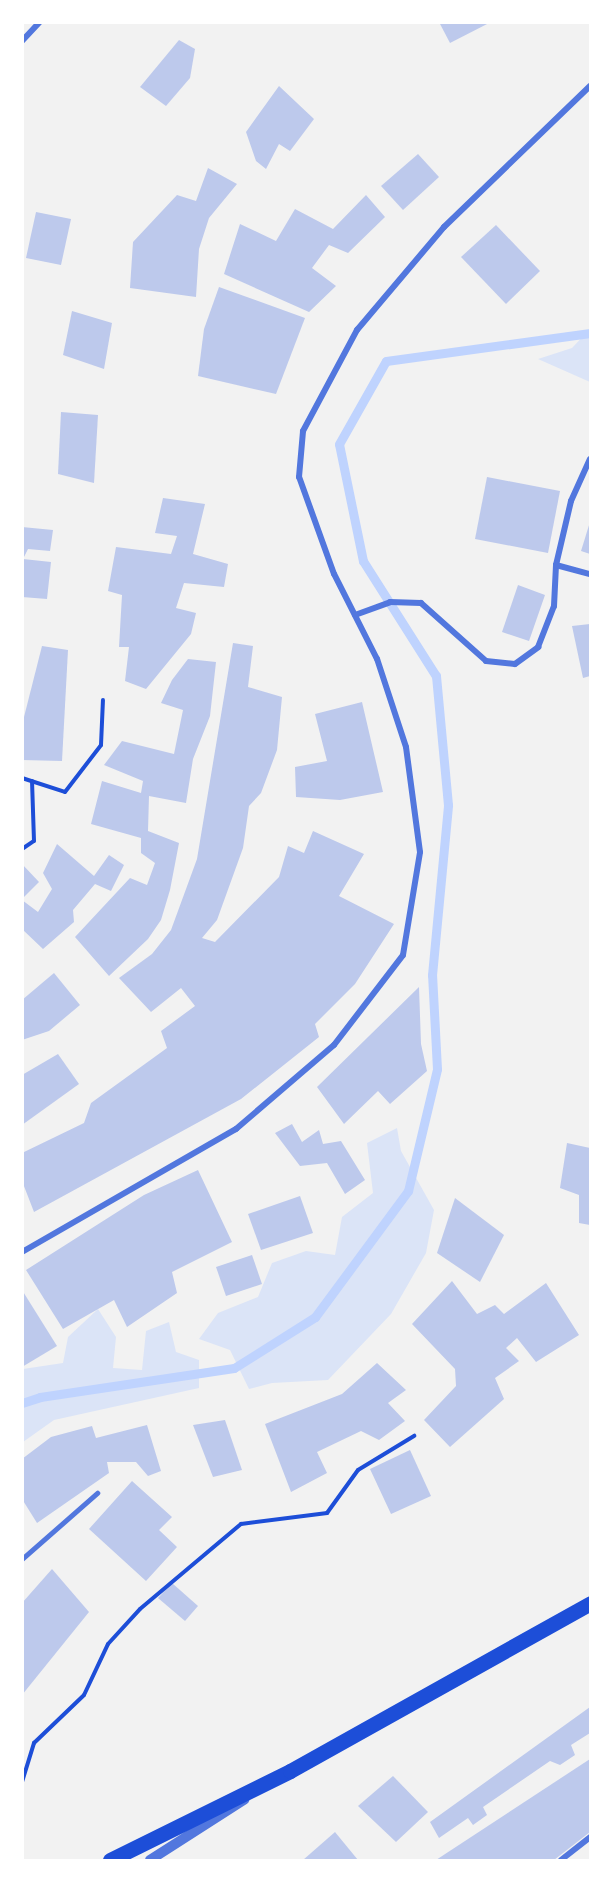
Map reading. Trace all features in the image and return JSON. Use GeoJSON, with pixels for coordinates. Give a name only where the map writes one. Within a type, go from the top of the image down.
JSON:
{"type":"FeatureCollection","features":[{"type":"Feature","properties":{"kind":"main road"},"geometry":{"type":"LineString","coordinates":[[110,1860],[290,1771],[591,1603]]}},
{"type":"Feature","properties":{"kind":"street"},"geometry":{"type":"LineString","coordinates":[[22,41],[40,22]]}},
{"type":"Feature","properties":{"kind":"street"},"geometry":{"type":"LineString","coordinates":[[22,1252],[236,1129],[334,1046],[403,955],[420,852],[406,747],[377,658],[334,574],[299,477],[303,431],[364,322],[444,227],[591,86]]}},
{"type":"Feature","properties":{"kind":"street"},"geometry":{"type":"LineString","coordinates":[[355,615],[390,603],[422,603],[486,661],[515,664],[538,647],[554,606],[556,565],[571,501],[591,459]]}},
{"type":"Feature","properties":{"kind":"street"},"geometry":{"type":"LineString","coordinates":[[556,565],[591,574]]}},
{"type":"Feature","properties":{"kind":"street"},"geometry":{"type":"LineString","coordinates":[[150,1860],[290,1771]]}},
{"type":"Feature","properties":{"kind":"street"},"geometry":{"type":"LineString","coordinates":[[561,1860],[591,1837]]}},
{"type":"Feature","properties":{"kind":"lane"},"geometry":{"type":"LineString","coordinates":[[22,1559],[97,1493]]}},
{"type":"Feature","properties":{"kind":"path"},"geometry":{"type":"LineString","coordinates":[[22,778],[65,792],[101,745],[103,700]]}},
{"type":"Feature","properties":{"kind":"path"},"geometry":{"type":"LineString","coordinates":[[22,849],[34,841],[32,781]]}},
{"type":"Feature","properties":{"kind":"path"},"geometry":{"type":"LineString","coordinates":[[22,1782],[34,1743],[84,1695],[108,1644],[140,1609],[241,1524],[327,1513],[358,1470],[414,1436]]}},
{"type":"Feature","properties":{"kind":"shaded area"},"geometry":{"type":"Polygon","coordinates":[[[590,329],[590,382],[538,359],[572,348],[590,329]]]}},
{"type":"Feature","properties":{"kind":"shaded area"},"geometry":{"type":"Polygon","coordinates":[[[397,1128],[401,1151],[434,1210],[426,1253],[391,1314],[328,1380],[272,1383],[249,1389],[230,1350],[199,1339],[218,1313],[258,1297],[272,1263],[306,1251],[335,1255],[342,1217],[373,1193],[367,1143],[397,1128]]]}},
{"type":"Feature","properties":{"kind":"shaded area"},"geometry":{"type":"Polygon","coordinates":[[[98,1309],[116,1337],[113,1368],[142,1370],[146,1331],[169,1322],[176,1352],[199,1360],[199,1388],[54,1420],[23,1442],[23,1369],[63,1363],[68,1337],[98,1309]]]}},
{"type":"Feature","properties":{"kind":"building"},"geometry":{"type":"Polygon","coordinates":[[[439,22],[491,22],[450,43],[439,22]]]}},
{"type":"Feature","properties":{"kind":"building"},"geometry":{"type":"Polygon","coordinates":[[[179,40],[195,49],[190,78],[166,106],[140,87],[179,40]]]}},
{"type":"Feature","properties":{"kind":"building"},"geometry":{"type":"Polygon","coordinates":[[[279,86],[314,119],[290,151],[279,144],[266,169],[256,161],[246,132],[279,86]]]}},
{"type":"Feature","properties":{"kind":"building"},"geometry":{"type":"Polygon","coordinates":[[[418,154],[439,177],[403,210],[381,186],[418,154]]]}},
{"type":"Feature","properties":{"kind":"building"},"geometry":{"type":"Polygon","coordinates":[[[208,168],[237,184],[209,218],[199,249],[196,297],[130,288],[133,242],[177,195],[196,201],[208,168]]]}},
{"type":"Feature","properties":{"kind":"building"},"geometry":{"type":"Polygon","coordinates":[[[366,195],[385,217],[348,253],[329,245],[312,268],[336,286],[309,312],[224,274],[240,224],[276,241],[295,209],[333,229],[366,195]]]}},
{"type":"Feature","properties":{"kind":"building"},"geometry":{"type":"Polygon","coordinates":[[[36,212],[71,219],[61,265],[26,258],[36,212]]]}},
{"type":"Feature","properties":{"kind":"building"},"geometry":{"type":"Polygon","coordinates":[[[496,225],[540,271],[506,304],[461,257],[496,225]]]}},
{"type":"Feature","properties":{"kind":"building"},"geometry":{"type":"Polygon","coordinates":[[[219,287],[305,318],[276,394],[198,376],[204,329],[219,287]]]}},
{"type":"Feature","properties":{"kind":"building"},"geometry":{"type":"Polygon","coordinates":[[[72,311],[112,323],[104,369],[63,355],[72,311]]]}},
{"type":"Feature","properties":{"kind":"building"},"geometry":{"type":"Polygon","coordinates":[[[61,412],[98,415],[94,483],[58,474],[61,412]]]}},
{"type":"Feature","properties":{"kind":"building"},"geometry":{"type":"Polygon","coordinates":[[[487,477],[560,491],[548,553],[475,539],[487,477]]]}},
{"type":"Feature","properties":{"kind":"building"},"geometry":{"type":"Polygon","coordinates":[[[163,498],[205,504],[193,554],[228,564],[224,587],[184,583],[176,608],[196,613],[191,634],[146,689],[125,681],[129,647],[119,647],[122,595],[108,591],[116,547],[171,554],[177,536],[155,533],[163,498]]]}},
{"type":"Feature","properties":{"kind":"building"},"geometry":{"type":"Polygon","coordinates":[[[590,522],[590,554],[581,551],[590,522]]]}},
{"type":"Feature","properties":{"kind":"building"},"geometry":{"type":"Polygon","coordinates":[[[22,527],[53,530],[50,551],[28,549],[23,559],[51,562],[47,599],[22,597],[22,527]]]}},
{"type":"Feature","properties":{"kind":"building"},"geometry":{"type":"Polygon","coordinates":[[[518,585],[545,595],[529,641],[502,632],[518,585]]]}},
{"type":"Feature","properties":{"kind":"building"},"geometry":{"type":"Polygon","coordinates":[[[590,624],[590,676],[583,678],[572,626],[590,624]]]}},
{"type":"Feature","properties":{"kind":"building"},"geometry":{"type":"Polygon","coordinates":[[[233,643],[253,646],[248,687],[282,697],[277,750],[261,793],[249,806],[243,848],[217,920],[202,938],[215,942],[279,877],[288,846],[304,853],[313,831],[364,854],[339,896],[394,924],[355,984],[315,1024],[319,1037],[241,1099],[34,1212],[22,1181],[22,1153],[84,1123],[91,1103],[167,1048],[161,1031],[195,1006],[181,988],[151,1012],[119,978],[152,954],[171,930],[197,859],[233,643]]]}},
{"type":"Feature","properties":{"kind":"building"},"geometry":{"type":"Polygon","coordinates":[[[42,646],[68,650],[62,761],[22,760],[24,717],[42,646]]]}},
{"type":"Feature","properties":{"kind":"building"},"geometry":{"type":"Polygon","coordinates":[[[188,659],[216,662],[210,716],[193,759],[186,803],[149,796],[148,831],[179,843],[170,890],[161,920],[148,939],[109,976],[75,937],[130,878],[147,885],[155,863],[141,853],[141,838],[91,824],[102,781],[141,793],[143,781],[104,765],[122,741],[174,754],[183,710],[161,703],[172,680],[188,659]]]}},
{"type":"Feature","properties":{"kind":"building"},"geometry":{"type":"Polygon","coordinates":[[[362,702],[383,792],[340,800],[296,797],[295,767],[327,761],[315,714],[362,702]]]}},
{"type":"Feature","properties":{"kind":"building"},"geometry":{"type":"Polygon","coordinates":[[[57,844],[94,876],[109,855],[124,865],[111,891],[95,884],[73,910],[74,922],[43,949],[22,929],[22,900],[38,912],[52,889],[43,873],[57,844]]]}},
{"type":"Feature","properties":{"kind":"building"},"geometry":{"type":"Polygon","coordinates":[[[22,864],[39,882],[22,899],[22,864]]]}},
{"type":"Feature","properties":{"kind":"building"},"geometry":{"type":"Polygon","coordinates":[[[54,973],[80,1005],[49,1031],[22,1040],[22,1000],[54,973]]]}},
{"type":"Feature","properties":{"kind":"building"},"geometry":{"type":"Polygon","coordinates":[[[419,987],[421,1044],[427,1071],[390,1104],[378,1091],[344,1124],[317,1087],[419,987]]]}},
{"type":"Feature","properties":{"kind":"building"},"geometry":{"type":"Polygon","coordinates":[[[58,1054],[79,1084],[22,1125],[22,1075],[58,1054]]]}},
{"type":"Feature","properties":{"kind":"building"},"geometry":{"type":"Polygon","coordinates":[[[292,1124],[302,1142],[319,1130],[323,1144],[341,1141],[365,1180],[345,1194],[327,1163],[300,1166],[275,1133],[292,1124]]]}},
{"type":"Feature","properties":{"kind":"building"},"geometry":{"type":"Polygon","coordinates":[[[567,1143],[590,1148],[590,1225],[579,1223],[579,1195],[560,1188],[567,1143]]]}},
{"type":"Feature","properties":{"kind":"building"},"geometry":{"type":"Polygon","coordinates":[[[198,1170],[232,1242],[172,1272],[177,1293],[127,1327],[114,1300],[63,1329],[26,1270],[144,1195],[198,1170]]]}},
{"type":"Feature","properties":{"kind":"building"},"geometry":{"type":"Polygon","coordinates":[[[300,1196],[313,1233],[261,1250],[248,1214],[300,1196]]]}},
{"type":"Feature","properties":{"kind":"building"},"geometry":{"type":"Polygon","coordinates":[[[455,1198],[504,1235],[480,1282],[437,1253],[455,1198]]]}},
{"type":"Feature","properties":{"kind":"building"},"geometry":{"type":"Polygon","coordinates":[[[252,1255],[262,1284],[226,1296],[216,1267],[252,1255]]]}},
{"type":"Feature","properties":{"kind":"building"},"geometry":{"type":"Polygon","coordinates":[[[452,1281],[477,1314],[495,1305],[504,1314],[546,1283],[579,1335],[536,1362],[517,1338],[506,1348],[519,1361],[495,1378],[504,1399],[450,1447],[424,1420],[456,1386],[455,1369],[412,1324],[452,1281]]]}},
{"type":"Feature","properties":{"kind":"building"},"geometry":{"type":"Polygon","coordinates":[[[22,1290],[57,1346],[22,1367],[22,1290]]]}},
{"type":"Feature","properties":{"kind":"building"},"geometry":{"type":"Polygon","coordinates":[[[377,1363],[406,1390],[388,1403],[405,1421],[379,1440],[361,1431],[317,1452],[327,1473],[291,1492],[265,1424],[342,1394],[377,1363]]]}},
{"type":"Feature","properties":{"kind":"building"},"geometry":{"type":"Polygon","coordinates":[[[225,1420],[242,1470],[213,1477],[193,1425],[225,1420]]]}},
{"type":"Feature","properties":{"kind":"building"},"geometry":{"type":"Polygon","coordinates":[[[147,1425],[161,1471],[148,1476],[136,1462],[107,1462],[109,1473],[37,1523],[22,1499],[22,1459],[51,1437],[92,1426],[96,1438],[147,1425]]]}},
{"type":"Feature","properties":{"kind":"building"},"geometry":{"type":"Polygon","coordinates":[[[410,1450],[431,1496],[391,1514],[370,1469],[410,1450]]]}},
{"type":"Feature","properties":{"kind":"building"},"geometry":{"type":"Polygon","coordinates":[[[132,1481],[172,1517],[159,1530],[177,1547],[146,1581],[89,1529],[132,1481]]]}},
{"type":"Feature","properties":{"kind":"building"},"geometry":{"type":"Polygon","coordinates":[[[52,1569],[89,1612],[22,1695],[22,1603],[52,1569]]]}},
{"type":"Feature","properties":{"kind":"building"},"geometry":{"type":"Polygon","coordinates":[[[172,1583],[198,1606],[185,1621],[158,1598],[172,1583]]]}},
{"type":"Feature","properties":{"kind":"building"},"geometry":{"type":"Polygon","coordinates":[[[590,1707],[590,1733],[571,1745],[575,1755],[560,1765],[550,1761],[483,1807],[487,1815],[473,1825],[468,1818],[439,1838],[430,1822],[590,1707]]]}},
{"type":"Feature","properties":{"kind":"building"},"geometry":{"type":"Polygon","coordinates":[[[590,1759],[590,1832],[554,1860],[436,1860],[590,1759]]]}},
{"type":"Feature","properties":{"kind":"building"},"geometry":{"type":"Polygon","coordinates":[[[393,1776],[428,1812],[396,1842],[358,1806],[393,1776]]]}},
{"type":"Feature","properties":{"kind":"building"},"geometry":{"type":"Polygon","coordinates":[[[335,1832],[358,1860],[303,1860],[335,1832]]]}},
{"type":"Feature","properties":{"kind":"waterway"},"geometry":{"type":"LineString","coordinates":[[22,1403],[40,1397],[234,1368],[315,1317],[408,1191],[437,1069],[432,975],[448,805],[436,676],[363,561],[339,444],[386,361],[590,333]]}}]}
